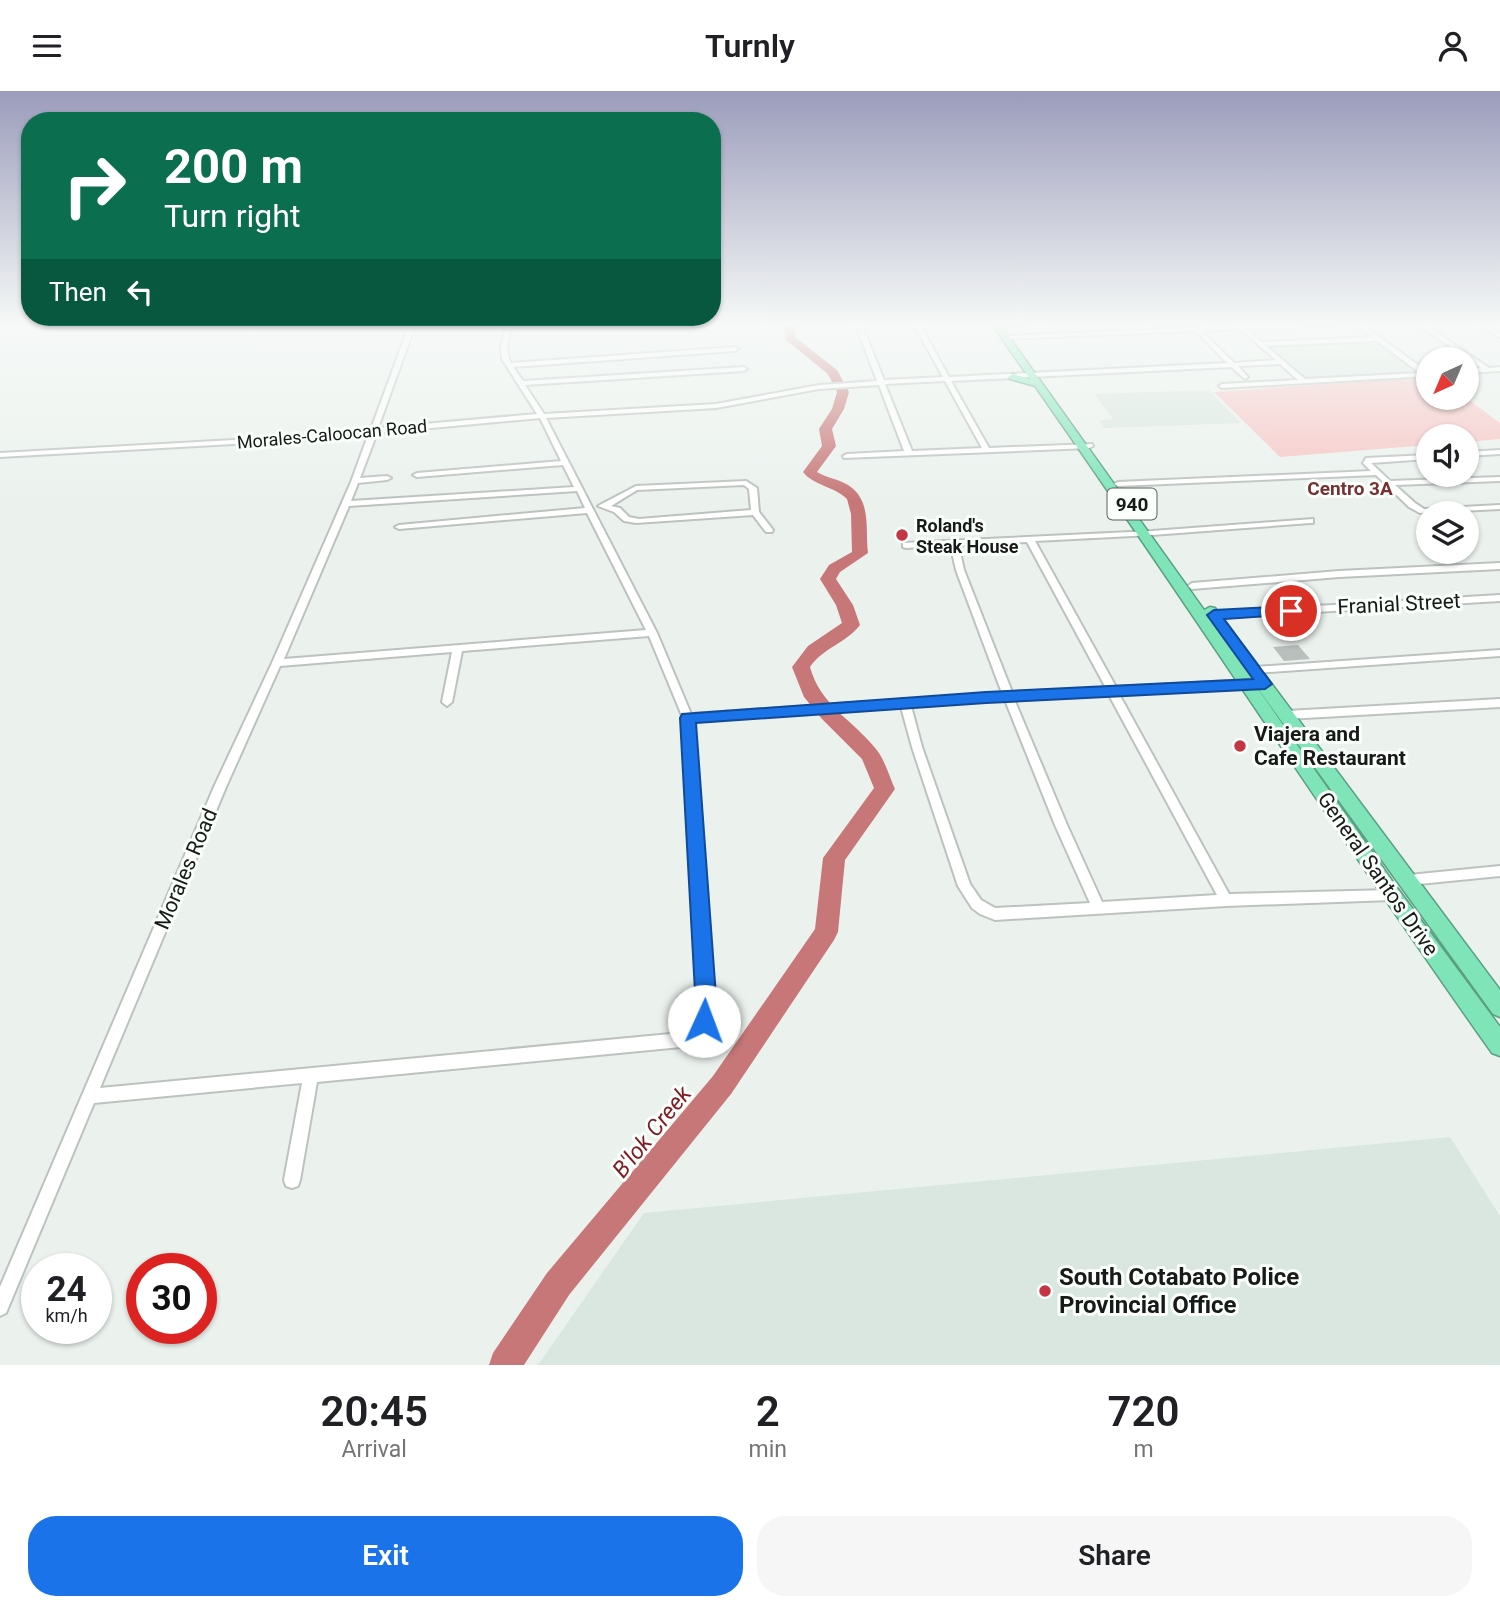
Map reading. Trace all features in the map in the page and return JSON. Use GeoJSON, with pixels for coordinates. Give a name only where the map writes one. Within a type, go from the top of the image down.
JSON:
{"type":"FeatureCollection","features":[{"type":"Feature","properties":{"kind":"highway","name":"General Santos Drive"},"geometry":{"type":"LineString","coordinates":[[1039,382],[1256,679],[1287,715],[1409,880],[1500,1007]]}},
{"type":"Feature","properties":{"kind":"highway","name":"General Santos Drive"},"geometry":{"type":"LineString","coordinates":[[1086,447],[1118,484],[1148,533],[1214,615],[1391,895],[1500,1045]]}},
{"type":"Feature","properties":{"kind":"street","name":"Morales Road"},"geometry":{"type":"LineString","coordinates":[[0,1307],[220,787],[355,481],[391,382]]}},
{"type":"Feature","properties":{"kind":"street"},"geometry":{"type":"LineString","coordinates":[[90,1096],[681,1040],[699,1029],[706,1010],[688,718],[652,633],[542,416],[522,383],[531,382]]}},
{"type":"Feature","properties":{"kind":"street","name":"Morales-Caloocan Road"},"geometry":{"type":"LineString","coordinates":[[0,455],[289,439],[542,416],[734,405],[791,390],[873,382]]}},
{"type":"Feature","properties":{"kind":"street"},"geometry":{"type":"LineString","coordinates":[[880,382],[909,454]]}},
{"type":"Feature","properties":{"kind":"street"},"geometry":{"type":"LineString","coordinates":[[949,382],[987,451]]}},
{"type":"Feature","properties":{"kind":"street"},"geometry":{"type":"LineString","coordinates":[[1222,386],[1279,382]]}},
{"type":"Feature","properties":{"kind":"street"},"geometry":{"type":"LineString","coordinates":[[847,456],[1086,447]]}},
{"type":"Feature","properties":{"kind":"street"},"geometry":{"type":"LineString","coordinates":[[1479,453],[1500,452]]}},
{"type":"Feature","properties":{"kind":"street"},"geometry":{"type":"LineString","coordinates":[[1416,458],[1367,461],[1376,473],[1412,505],[1423,511],[1500,507]]}},
{"type":"Feature","properties":{"kind":"street"},"geometry":{"type":"LineString","coordinates":[[417,475],[566,463]]}},
{"type":"Feature","properties":{"kind":"street"},"geometry":{"type":"LineString","coordinates":[[1118,484],[1376,473]]}},
{"type":"Feature","properties":{"kind":"street"},"geometry":{"type":"LineString","coordinates":[[355,481],[387,478]]}},
{"type":"Feature","properties":{"kind":"street"},"geometry":{"type":"LineString","coordinates":[[1389,483],[1500,479]]}},
{"type":"Feature","properties":{"kind":"street"},"geometry":{"type":"LineString","coordinates":[[399,527],[589,509],[612,504],[624,493],[636,488],[746,483],[753,488],[755,512],[769,530]]}},
{"type":"Feature","properties":{"kind":"street"},"geometry":{"type":"LineString","coordinates":[[345,504],[579,489]]}},
{"type":"Feature","properties":{"kind":"street"},"geometry":{"type":"LineString","coordinates":[[602,506],[617,510],[631,521],[755,512]]}},
{"type":"Feature","properties":{"kind":"street"},"geometry":{"type":"LineString","coordinates":[[906,545],[1148,533],[1310,521]]}},
{"type":"Feature","properties":{"kind":"street"},"geometry":{"type":"LineString","coordinates":[[1030,539],[1226,900]]}},
{"type":"Feature","properties":{"kind":"street"},"geometry":{"type":"LineString","coordinates":[[958,543],[956,552],[960,570],[1007,696],[1061,829],[1099,908]]}},
{"type":"Feature","properties":{"kind":"street"},"geometry":{"type":"LineString","coordinates":[[1192,586],[1339,574],[1500,566]]}},
{"type":"Feature","properties":{"kind":"street","name":"Franial Street"},"geometry":{"type":"LineString","coordinates":[[1214,615],[1500,598]]}},
{"type":"Feature","properties":{"kind":"street"},"geometry":{"type":"LineString","coordinates":[[277,663],[652,633]]}},
{"type":"Feature","properties":{"kind":"street"},"geometry":{"type":"LineString","coordinates":[[447,702],[458,647]]}},
{"type":"Feature","properties":{"kind":"street"},"geometry":{"type":"LineString","coordinates":[[688,718],[1111,691],[1256,679],[1500,653]]}},
{"type":"Feature","properties":{"kind":"street"},"geometry":{"type":"LineString","coordinates":[[905,703],[925,772],[964,886],[972,901],[980,908],[995,914],[1226,900],[1391,895]]}},
{"type":"Feature","properties":{"kind":"street"},"geometry":{"type":"LineString","coordinates":[[1287,715],[1500,703]]}},
{"type":"Feature","properties":{"kind":"street"},"geometry":{"type":"LineString","coordinates":[[1409,880],[1500,871]]}},
{"type":"Feature","properties":{"kind":"street"},"geometry":{"type":"LineString","coordinates":[[292,1180],[311,1076]]}},
{"type":"Feature","properties":{"kind":"shaded area"},"geometry":{"type":"Polygon","coordinates":[[[1350,382],[1416,382],[1416,410],[1479,410],[1479,407],[1500,423],[1500,439],[1479,441],[1479,424],[1416,424],[1416,446],[1280,457],[1214,392],[1350,382]]]}},
{"type":"Feature","properties":{"kind":"shaded area"},"geometry":{"type":"Polygon","coordinates":[[[1209,390],[1241,423],[1104,428],[1099,420],[1113,419],[1094,394],[1209,390]]]}},
{"type":"Feature","properties":{"kind":"shaded area","name":"South Cotabato Police Provincial Office"},"geometry":{"type":"Polygon","coordinates":[[[1450,1137],[1500,1216],[1500,1365],[538,1365],[644,1213],[1450,1137]]]}},
{"type":"Feature","properties":{"kind":"building"},"geometry":{"type":"Polygon","coordinates":[[[1298,645],[1310,659],[1284,661],[1273,647],[1298,645]]]}},
{"type":"Feature","properties":{"kind":"waterway","name":"B'lok Creek"},"geometry":{"type":"LineString","coordinates":[[505,1365],[558,1284],[722,1085],[826,932],[834,858],[885,789],[869,754],[828,714],[810,692],[801,667],[819,645],[851,625],[845,605],[828,583],[828,579],[835,569],[860,553],[857,505],[846,490],[819,479],[810,472],[829,446],[826,429],[838,409],[843,392],[838,382]]}},
{"type":"Feature","properties":{"kind":"place","name":"Roland's Steak House"},"geometry":{"type":"Point","coordinates":[902,535]}},
{"type":"Feature","properties":{"kind":"place","name":"Viajera and Cafe Restaurant"},"geometry":{"type":"Point","coordinates":[1240,746]}},
{"type":"Feature","properties":{"kind":"place","name":"South Cotabato Police Provincial Office"},"geometry":{"type":"Point","coordinates":[1045,1291]}},
{"type":"Feature","properties":{"kind":"district","name":"Centro 3A"},"geometry":{"type":"Point","coordinates":[1350,488]}},
{"type":"Feature","properties":{"kind":"route"},"geometry":{"type":"LineString","coordinates":[[704,1021],[706,1010],[699,869],[688,718],[986,697],[1265,684],[1214,615],[1291,611]]}}]}
